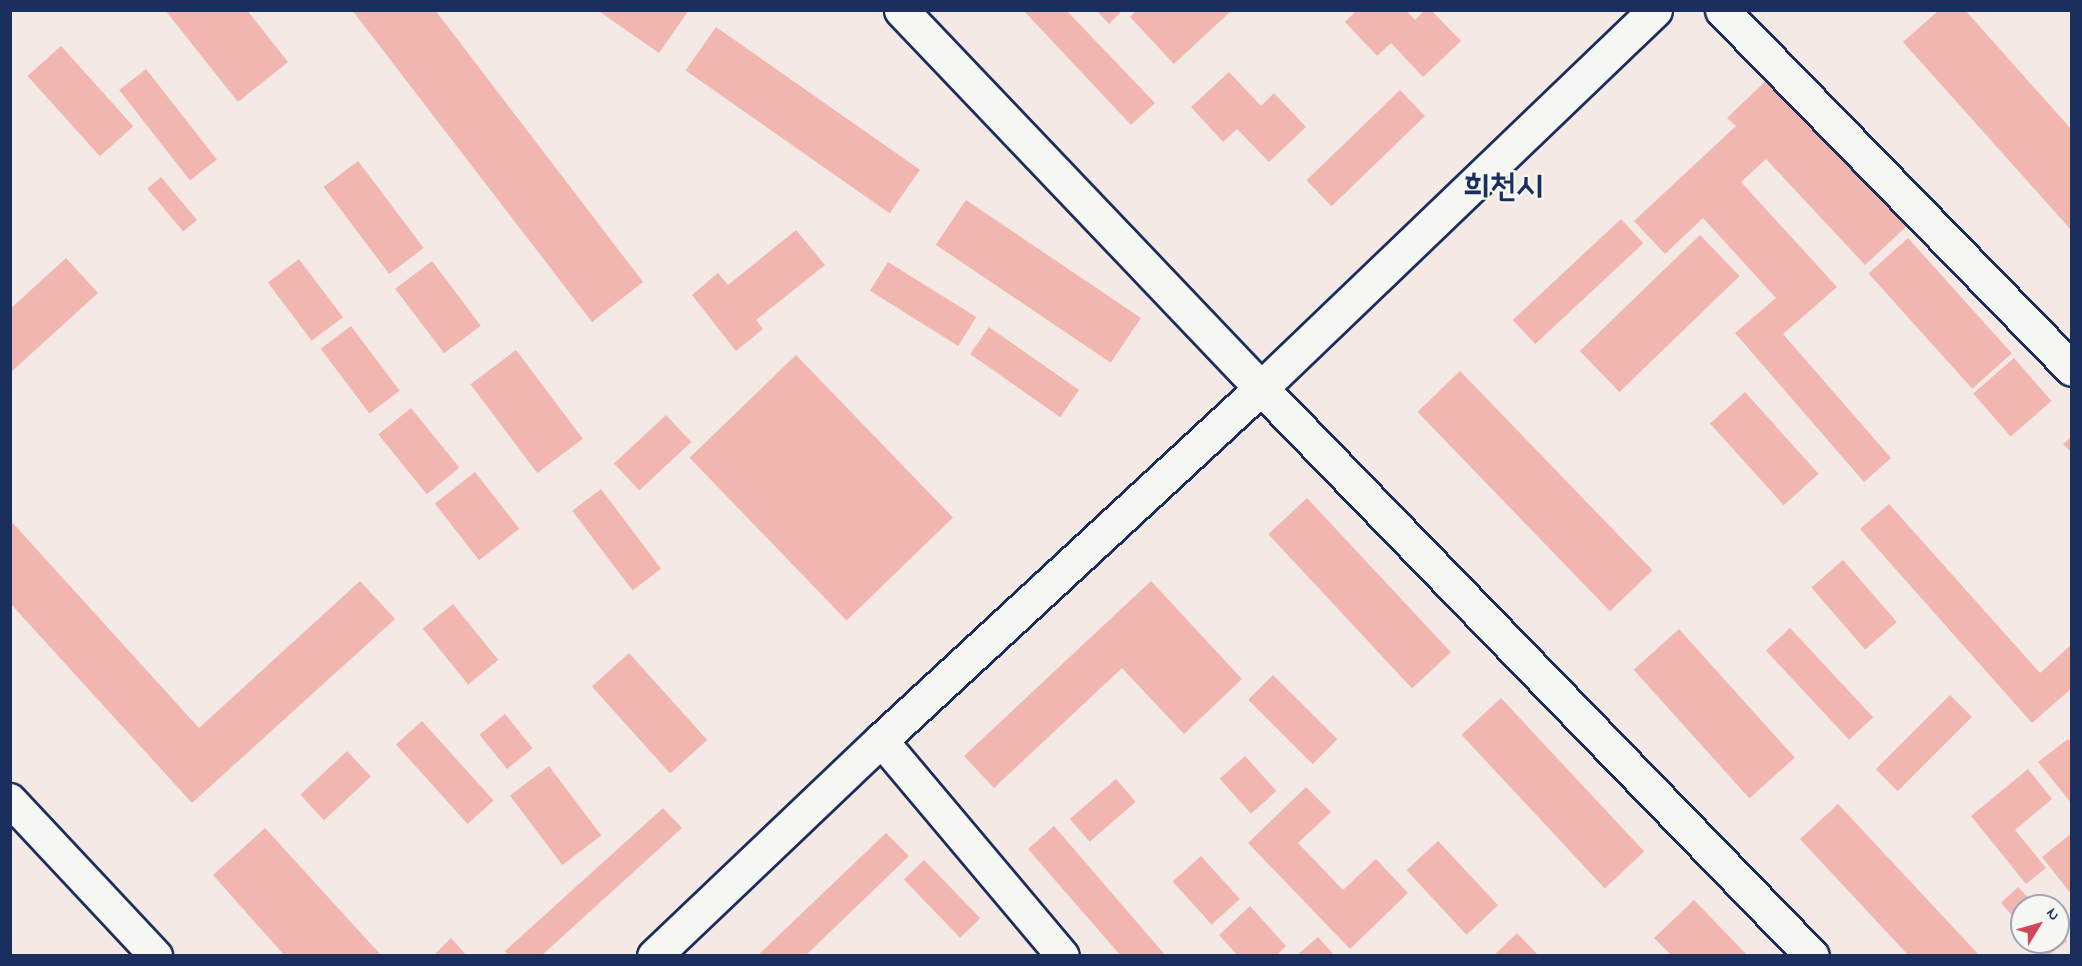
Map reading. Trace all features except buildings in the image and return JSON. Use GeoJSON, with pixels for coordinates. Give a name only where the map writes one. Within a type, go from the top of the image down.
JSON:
{"type":"FeatureCollection","features":[{"type":"Feature","properties":{"kind":"main road"},"geometry":{"type":"LineString","coordinates":[[901,10],[1261,388],[1812,956]]}},
{"type":"Feature","properties":{"kind":"main road"},"geometry":{"type":"LineString","coordinates":[[654,956],[881,740],[1261,388],[1655,10]]}},
{"type":"Feature","properties":{"kind":"main road"},"geometry":{"type":"LineString","coordinates":[[1722,10],[2072,369]]}},
{"type":"Feature","properties":{"kind":"street"},"geometry":{"type":"LineString","coordinates":[[881,740],[1063,956]]}},
{"type":"Feature","properties":{"kind":"street"},"geometry":{"type":"LineString","coordinates":[[10,800],[156,956]]}},
{"type":"Feature","properties":{"kind":"district","name":"희천시"},"geometry":{"type":"Point","coordinates":[1503,189]}}]}
